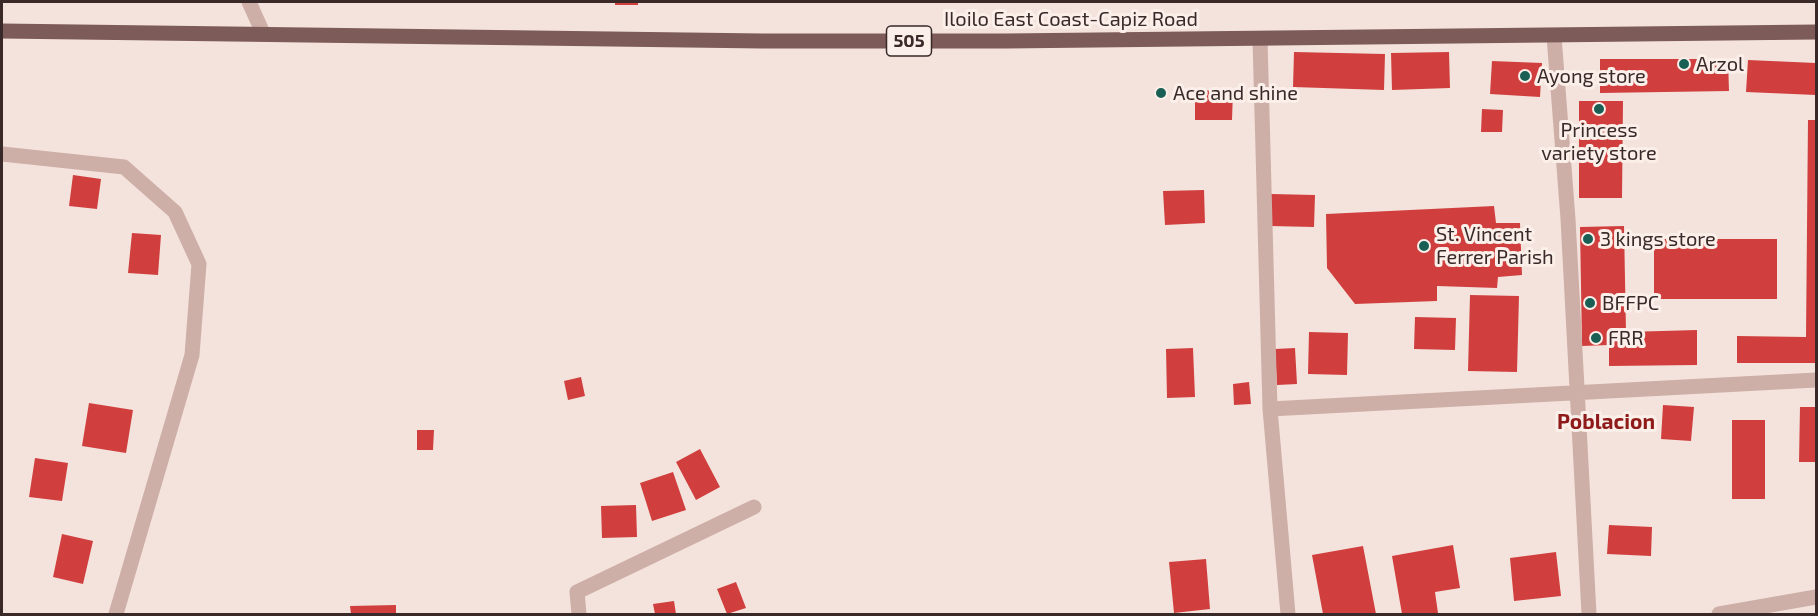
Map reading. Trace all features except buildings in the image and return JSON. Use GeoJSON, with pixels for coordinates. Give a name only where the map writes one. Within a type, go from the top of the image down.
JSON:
{"type":"FeatureCollection","features":[{"type":"Feature","properties":{"kind":"main road","name":"Iloilo East Coast-Capiz Road"},"geometry":{"type":"LineString","coordinates":[[2,31],[763,41],[1260,39],[1816,32]]}},
{"type":"Feature","properties":{"kind":"street"},"geometry":{"type":"LineString","coordinates":[[249,2],[263,33]]}},
{"type":"Feature","properties":{"kind":"street"},"geometry":{"type":"LineString","coordinates":[[1554,36],[1578,394],[1589,615]]}},
{"type":"Feature","properties":{"kind":"street"},"geometry":{"type":"LineString","coordinates":[[1260,39],[1270,409],[1288,615]]}},
{"type":"Feature","properties":{"kind":"street"},"geometry":{"type":"LineString","coordinates":[[2,154],[124,167],[175,212],[199,264],[192,355],[116,615]]}},
{"type":"Feature","properties":{"kind":"street"},"geometry":{"type":"LineString","coordinates":[[1270,409],[1816,380]]}},
{"type":"Feature","properties":{"kind":"street"},"geometry":{"type":"LineString","coordinates":[[579,615],[578,592],[754,507]]}},
{"type":"Feature","properties":{"kind":"street"},"geometry":{"type":"LineString","coordinates":[[1719,615],[1746,613],[1816,597]]}},
{"type":"Feature","properties":{"kind":"place","name":"Arzol"},"geometry":{"type":"Point","coordinates":[1684,64]}},
{"type":"Feature","properties":{"kind":"place","name":"Ayong store"},"geometry":{"type":"Point","coordinates":[1525,76]}},
{"type":"Feature","properties":{"kind":"place","name":"Ace and shine"},"geometry":{"type":"Point","coordinates":[1161,93]}},
{"type":"Feature","properties":{"kind":"place","name":"Princess variety store"},"geometry":{"type":"Point","coordinates":[1599,109]}},
{"type":"Feature","properties":{"kind":"place","name":"3 kings store"},"geometry":{"type":"Point","coordinates":[1588,239]}},
{"type":"Feature","properties":{"kind":"place","name":"St. Vincent Ferrer Parish"},"geometry":{"type":"Point","coordinates":[1424,246]}},
{"type":"Feature","properties":{"kind":"place","name":"BFFPC"},"geometry":{"type":"Point","coordinates":[1590,303]}},
{"type":"Feature","properties":{"kind":"place","name":"FRR"},"geometry":{"type":"Point","coordinates":[1596,338]}},
{"type":"Feature","properties":{"kind":"district","name":"Poblacion"},"geometry":{"type":"Point","coordinates":[1606,422]}}]}
